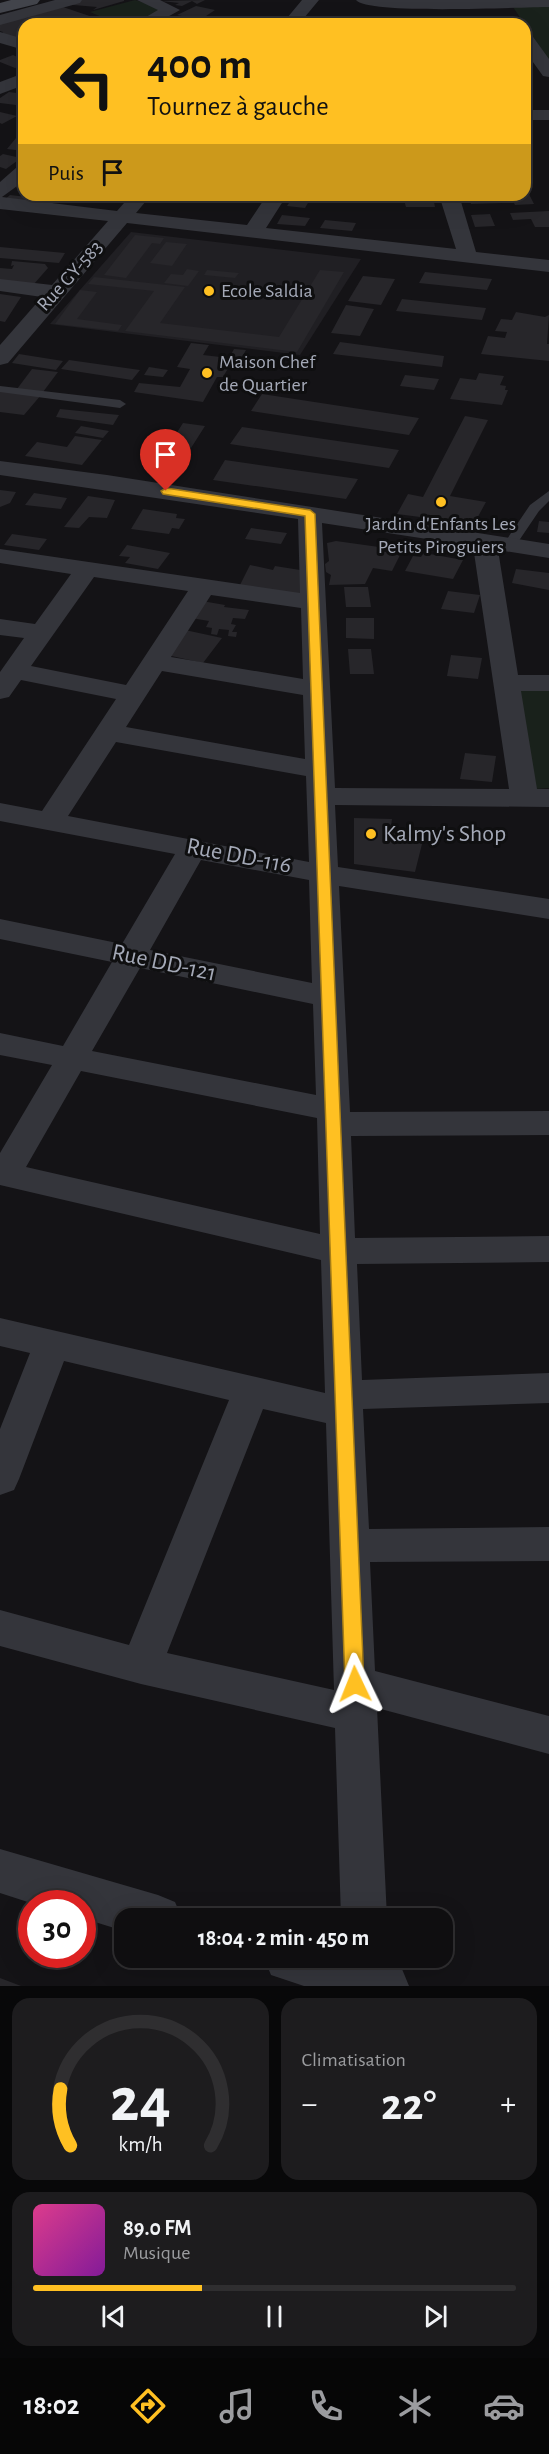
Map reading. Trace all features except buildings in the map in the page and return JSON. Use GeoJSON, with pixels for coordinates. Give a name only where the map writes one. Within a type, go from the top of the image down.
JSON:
{"type":"FeatureCollection","features":[{"type":"Feature","properties":{"kind":"main road"},"geometry":{"type":"LineString","coordinates":[[2,9],[31,0]]}},
{"type":"Feature","properties":{"kind":"street"},"geometry":{"type":"LineString","coordinates":[[2,9],[74,0]]}},
{"type":"Feature","properties":{"kind":"street"},"geometry":{"type":"LineString","coordinates":[[145,0],[172,10],[155,18]]}},
{"type":"Feature","properties":{"kind":"street"},"geometry":{"type":"LineString","coordinates":[[295,18],[311,0]]}},
{"type":"Feature","properties":{"kind":"street"},"geometry":{"type":"LineString","coordinates":[[365,0],[407,4],[549,2]]}},
{"type":"Feature","properties":{"kind":"street"},"geometry":{"type":"LineString","coordinates":[[501,2],[511,18]]}},
{"type":"Feature","properties":{"kind":"street"},"geometry":{"type":"LineString","coordinates":[[0,37],[18,43]]}},
{"type":"Feature","properties":{"kind":"street"},"geometry":{"type":"LineString","coordinates":[[531,46],[549,72]]}},
{"type":"Feature","properties":{"kind":"street"},"geometry":{"type":"LineString","coordinates":[[0,89],[18,81]]}},
{"type":"Feature","properties":{"kind":"street"},"geometry":{"type":"LineString","coordinates":[[531,115],[549,115]]}},
{"type":"Feature","properties":{"kind":"street"},"geometry":{"type":"LineString","coordinates":[[0,192],[18,176]]}},
{"type":"Feature","properties":{"kind":"street","name":"Rue GY-583"},"geometry":{"type":"LineString","coordinates":[[0,358],[136,201]]}},
{"type":"Feature","properties":{"kind":"street"},"geometry":{"type":"LineString","coordinates":[[253,232],[273,201]]}},
{"type":"Feature","properties":{"kind":"street"},"geometry":{"type":"LineString","coordinates":[[451,201],[468,257]]}},
{"type":"Feature","properties":{"kind":"street"},"geometry":{"type":"LineString","coordinates":[[0,203],[549,266]]}},
{"type":"Feature","properties":{"kind":"street"},"geometry":{"type":"LineString","coordinates":[[83,232],[107,235]]}},
{"type":"Feature","properties":{"kind":"street"},"geometry":{"type":"LineString","coordinates":[[0,285],[55,292]]}},
{"type":"Feature","properties":{"kind":"street"},"geometry":{"type":"LineString","coordinates":[[0,468],[549,551]]}},
{"type":"Feature","properties":{"kind":"street"},"geometry":{"type":"LineString","coordinates":[[310,514],[364,1908]]}},
{"type":"Feature","properties":{"kind":"street"},"geometry":{"type":"LineString","coordinates":[[108,732],[320,783],[536,798],[505,683],[497,543]]}},
{"type":"Feature","properties":{"kind":"street"},"geometry":{"type":"LineString","coordinates":[[0,556],[313,602]]}},
{"type":"Feature","properties":{"kind":"street"},"geometry":{"type":"LineString","coordinates":[[87,569],[8,681],[134,695]]}},
{"type":"Feature","properties":{"kind":"street"},"geometry":{"type":"LineString","coordinates":[[51,820],[204,586]]}},
{"type":"Feature","properties":{"kind":"street"},"geometry":{"type":"LineString","coordinates":[[0,627],[42,633]]}},
{"type":"Feature","properties":{"kind":"street"},"geometry":{"type":"LineString","coordinates":[[155,662],[317,689]]}},
{"type":"Feature","properties":{"kind":"street"},"geometry":{"type":"LineString","coordinates":[[505,683],[549,683]]}},
{"type":"Feature","properties":{"kind":"street","name":"Rue DD-116"},"geometry":{"type":"LineString","coordinates":[[0,812],[194,847],[324,874],[549,909]]}},
{"type":"Feature","properties":{"kind":"street"},"geometry":{"type":"LineString","coordinates":[[194,847],[2,1174],[338,1251],[549,1249]]}},
{"type":"Feature","properties":{"kind":"street","name":"Rue DD-121"},"geometry":{"type":"LineString","coordinates":[[0,929],[328,997]]}},
{"type":"Feature","properties":{"kind":"street"},"geometry":{"type":"LineString","coordinates":[[0,1044],[333,1117],[549,1123]]}},
{"type":"Feature","properties":{"kind":"street"},"geometry":{"type":"LineString","coordinates":[[0,1332],[252,1390],[344,1404],[549,1388]]}},
{"type":"Feature","properties":{"kind":"street"},"geometry":{"type":"LineString","coordinates":[[0,1479],[52,1344]]}},
{"type":"Feature","properties":{"kind":"street"},"geometry":{"type":"LineString","coordinates":[[141,1666],[252,1390]]}},
{"type":"Feature","properties":{"kind":"street"},"geometry":{"type":"LineString","coordinates":[[350,1546],[549,1544]]}},
{"type":"Feature","properties":{"kind":"street"},"geometry":{"type":"LineString","coordinates":[[0,1628],[141,1666],[355,1699],[549,1735]]}},
{"type":"Feature","properties":{"kind":"street"},"geometry":{"type":"LineString","coordinates":[[0,1871],[124,1908]]}},
{"type":"Feature","properties":{"kind":"street"},"geometry":{"type":"LineString","coordinates":[[337,1968],[372,1975]]}},
{"type":"Feature","properties":{"kind":"lane"},"geometry":{"type":"LineString","coordinates":[[0,388],[120,404]]}},
{"type":"Feature","properties":{"kind":"lane"},"geometry":{"type":"LineString","coordinates":[[497,543],[549,495]]}},
{"type":"Feature","properties":{"kind":"shaded area"},"geometry":{"type":"Polygon","coordinates":[[[135,0],[167,10],[149,18],[105,18],[90,12],[135,0]]]}},
{"type":"Feature","properties":{"kind":"shaded area"},"geometry":{"type":"Polygon","coordinates":[[[549,4],[549,61],[531,34],[531,18],[520,18],[513,7],[549,4]]]}},
{"type":"Feature","properties":{"kind":"shaded area","name":"Ecole Saldia"},"geometry":{"type":"Polygon","coordinates":[[[131,232],[361,259],[300,355],[50,324],[131,232]]]}},
{"type":"Feature","properties":{"kind":"shaded area"},"geometry":{"type":"Polygon","coordinates":[[[517,687],[549,687],[549,788],[534,789],[517,687]]]}},
{"type":"Feature","properties":{"kind":"place","name":"Ecole Saldia"},"geometry":{"type":"Point","coordinates":[209,291]}},
{"type":"Feature","properties":{"kind":"place","name":"Maison Chef de Quartier"},"geometry":{"type":"Point","coordinates":[207,373]}},
{"type":"Feature","properties":{"kind":"place","name":"Jardin d'Enfants Les Petits Piroguiers"},"geometry":{"type":"Point","coordinates":[441,502]}},
{"type":"Feature","properties":{"kind":"place","name":"Kalmy's Shop"},"geometry":{"type":"Point","coordinates":[371,834]}},
{"type":"Feature","properties":{"kind":"route"},"geometry":{"type":"LineString","coordinates":[[166,491],[310,514],[355,1684]]}}]}
